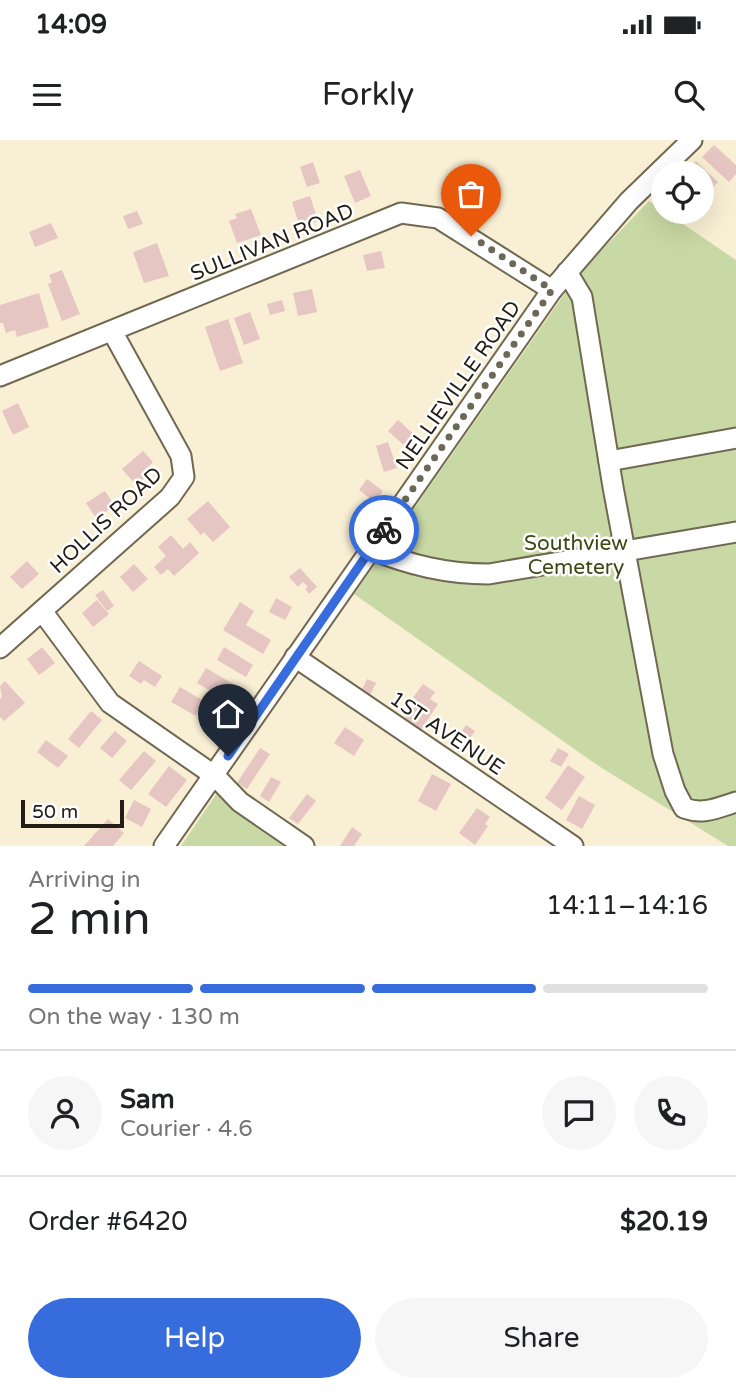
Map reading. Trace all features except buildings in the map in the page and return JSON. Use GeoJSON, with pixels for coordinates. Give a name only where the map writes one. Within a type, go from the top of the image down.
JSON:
{"type":"FeatureCollection","features":[{"type":"Feature","properties":{"kind":"street","name":"NELLIEVILLE ROAD"},"geometry":{"type":"LineString","coordinates":[[164,846],[552,290],[629,201],[692,140]]}},
{"type":"Feature","properties":{"kind":"street","name":"SULLIVAN ROAD"},"geometry":{"type":"LineString","coordinates":[[0,376],[401,213],[438,218],[552,290]]}},
{"type":"Feature","properties":{"kind":"street"},"geometry":{"type":"LineString","coordinates":[[567,272],[582,297],[625,552],[663,754],[675,791],[684,808],[695,813],[706,812],[736,802]]}},
{"type":"Feature","properties":{"kind":"street","name":"HOLLIS ROAD"},"geometry":{"type":"LineString","coordinates":[[0,648],[170,497],[184,477],[181,456],[112,331]]}},
{"type":"Feature","properties":{"kind":"street"},"geometry":{"type":"LineString","coordinates":[[609,461],[736,438]]}},
{"type":"Feature","properties":{"kind":"street"},"geometry":{"type":"LineString","coordinates":[[370,549],[406,563],[464,574],[489,574],[736,532]]}},
{"type":"Feature","properties":{"kind":"street"},"geometry":{"type":"LineString","coordinates":[[42,611],[110,703],[215,776],[240,802],[304,846]]}},
{"type":"Feature","properties":{"kind":"street","name":"1ST AVENUE"},"geometry":{"type":"LineString","coordinates":[[295,657],[573,846]]}},
{"type":"Feature","properties":{"kind":"green space","name":"Southview Cemetery"},"geometry":{"type":"Polygon","coordinates":[[[649,201],[651,224],[683,224],[736,260],[736,846],[728,846],[597,765],[354,594],[577,276],[649,201]]]}},
{"type":"Feature","properties":{"kind":"green space"},"geometry":{"type":"Polygon","coordinates":[[[217,793],[290,846],[181,846],[217,793]]]}},
{"type":"Feature","properties":{"kind":"way so far"},"geometry":{"type":"LineString","coordinates":[[384,530],[552,290],[471,236]]}},
{"type":"Feature","properties":{"kind":"route"},"geometry":{"type":"LineString","coordinates":[[228,756],[384,530]]}}]}
